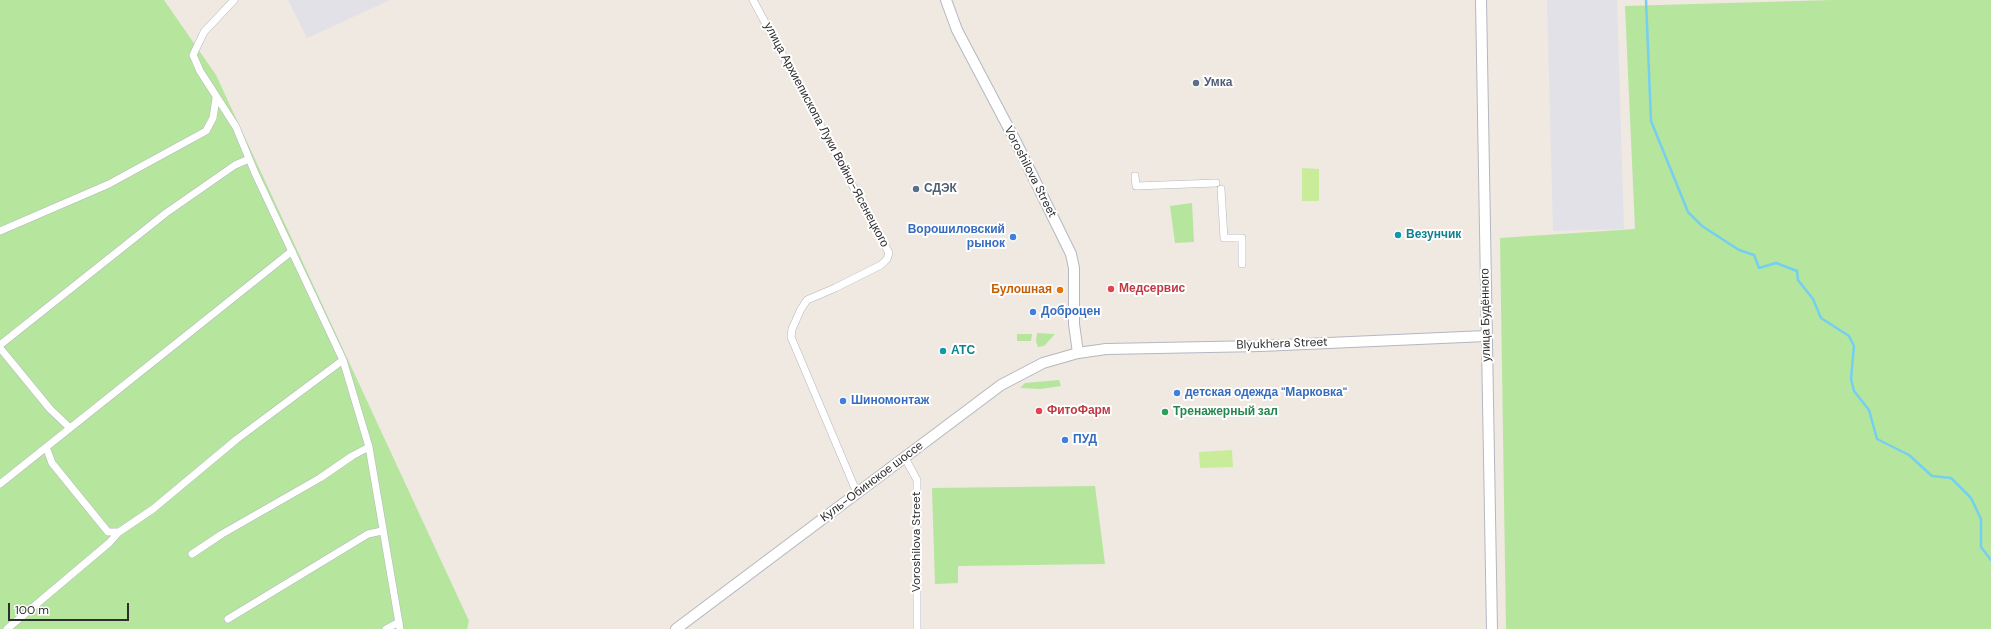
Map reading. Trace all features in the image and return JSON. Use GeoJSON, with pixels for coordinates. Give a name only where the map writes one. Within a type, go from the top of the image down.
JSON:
{"type":"FeatureCollection","features":[{"type":"Feature","properties":{"kind":"main road","name":"Voroshilova Street"},"geometry":{"type":"LineString","coordinates":[[946,0],[957,30],[1016,142],[1071,254],[1074,268],[1074,324],[1078,353]]}},
{"type":"Feature","properties":{"kind":"main road","name":"улица Будённого"},"geometry":{"type":"LineString","coordinates":[[1481,0],[1492,629]]}},
{"type":"Feature","properties":{"kind":"main road","name":"Blyukhera Street"},"geometry":{"type":"LineString","coordinates":[[1078,353],[1106,349],[1261,346],[1486,336]]}},
{"type":"Feature","properties":{"kind":"main road","name":"Куль-Обинское шоссе"},"geometry":{"type":"LineString","coordinates":[[676,629],[1001,385],[1043,363],[1078,353]]}},
{"type":"Feature","properties":{"kind":"street"},"geometry":{"type":"LineString","coordinates":[[234,0],[204,32],[193,55],[216,98],[236,128],[343,360],[369,447],[399,626],[386,629]]}},
{"type":"Feature","properties":{"kind":"street","name":"улица Архиепископа Луки Войно-Ясенецкого"},"geometry":{"type":"LineString","coordinates":[[753,0],[889,253],[887,259],[881,264],[835,288],[807,300],[800,309],[792,329],[791,338],[857,493]]}},
{"type":"Feature","properties":{"kind":"street"},"geometry":{"type":"LineString","coordinates":[[0,231],[109,184],[206,130],[213,118],[216,98]]}},
{"type":"Feature","properties":{"kind":"street"},"geometry":{"type":"LineString","coordinates":[[70,428],[50,409],[0,347],[166,213],[235,165],[249,159]]}},
{"type":"Feature","properties":{"kind":"street"},"geometry":{"type":"LineString","coordinates":[[1135,176],[1136,186],[1219,186],[1224,238],[1242,238],[1242,264]]}},
{"type":"Feature","properties":{"kind":"street"},"geometry":{"type":"LineString","coordinates":[[0,484],[292,252]]}},
{"type":"Feature","properties":{"kind":"street"},"geometry":{"type":"LineString","coordinates":[[7,629],[109,543],[119,532],[153,509],[237,439],[343,360]]}},
{"type":"Feature","properties":{"kind":"street"},"geometry":{"type":"LineString","coordinates":[[46,447],[52,463],[108,532],[119,532]]}},
{"type":"Feature","properties":{"kind":"street"},"geometry":{"type":"LineString","coordinates":[[192,554],[222,534],[320,478],[352,456],[369,447]]}},
{"type":"Feature","properties":{"kind":"street","name":"Voroshilova Street"},"geometry":{"type":"LineString","coordinates":[[905,458],[917,480],[917,629]]}},
{"type":"Feature","properties":{"kind":"street"},"geometry":{"type":"LineString","coordinates":[[228,620],[368,534],[382,531]]}},
{"type":"Feature","properties":{"kind":"shaded area"},"geometry":{"type":"Polygon","coordinates":[[[288,0],[390,0],[307,38],[288,0]]]}},
{"type":"Feature","properties":{"kind":"shaded area"},"geometry":{"type":"Polygon","coordinates":[[[1547,0],[1617,0],[1624,229],[1553,231],[1547,0]]]}},
{"type":"Feature","properties":{"kind":"green space"},"geometry":{"type":"Polygon","coordinates":[[[0,0],[164,0],[216,75],[469,621],[467,629],[0,629],[0,0]]]}},
{"type":"Feature","properties":{"kind":"green space"},"geometry":{"type":"Polygon","coordinates":[[[1832,0],[1991,0],[1991,629],[1506,629],[1500,238],[1635,229],[1625,6],[1832,0]]]}},
{"type":"Feature","properties":{"kind":"green space"},"geometry":{"type":"Polygon","coordinates":[[[1302,168],[1319,169],[1319,201],[1302,201],[1302,168]]]}},
{"type":"Feature","properties":{"kind":"green space"},"geometry":{"type":"Polygon","coordinates":[[[1192,203],[1194,242],[1175,243],[1170,206],[1192,203]]]}},
{"type":"Feature","properties":{"kind":"green space"},"geometry":{"type":"Polygon","coordinates":[[[1037,333],[1055,334],[1044,346],[1038,347],[1036,341],[1037,333]]]}},
{"type":"Feature","properties":{"kind":"green space"},"geometry":{"type":"Polygon","coordinates":[[[1017,334],[1032,334],[1031,341],[1017,341],[1017,334]]]}},
{"type":"Feature","properties":{"kind":"green space"},"geometry":{"type":"Polygon","coordinates":[[[1059,380],[1061,386],[1041,389],[1020,388],[1025,383],[1059,380]]]}},
{"type":"Feature","properties":{"kind":"green space"},"geometry":{"type":"Polygon","coordinates":[[[1232,450],[1233,467],[1200,468],[1199,452],[1232,450]]]}},
{"type":"Feature","properties":{"kind":"green space"},"geometry":{"type":"Polygon","coordinates":[[[1095,486],[1105,564],[958,566],[958,583],[935,584],[932,488],[1095,486]]]}},
{"type":"Feature","properties":{"kind":"waterway"},"geometry":{"type":"LineString","coordinates":[[1646,0],[1651,121],[1688,212],[1702,226],[1739,250],[1754,255],[1759,268],[1776,263],[1797,271],[1798,280],[1813,299],[1821,318],[1849,336],[1854,346],[1851,379],[1854,391],[1869,410],[1877,439],[1909,455],[1932,476],[1951,478],[1971,498],[1981,519],[1981,547],[1991,560]]}},
{"type":"Feature","properties":{"kind":"place","name":"Умка"},"geometry":{"type":"Point","coordinates":[1196,83]}},
{"type":"Feature","properties":{"kind":"place","name":"СДЭК"},"geometry":{"type":"Point","coordinates":[916,189]}},
{"type":"Feature","properties":{"kind":"place","name":"Везунчик"},"geometry":{"type":"Point","coordinates":[1398,235]}},
{"type":"Feature","properties":{"kind":"place","name":"Ворошиловский рынок"},"geometry":{"type":"Point","coordinates":[1013,237]}},
{"type":"Feature","properties":{"kind":"place","name":"Медсервис"},"geometry":{"type":"Point","coordinates":[1111,289]}},
{"type":"Feature","properties":{"kind":"place","name":"Булошная"},"geometry":{"type":"Point","coordinates":[1060,290]}},
{"type":"Feature","properties":{"kind":"place","name":"Доброцен"},"geometry":{"type":"Point","coordinates":[1033,312]}},
{"type":"Feature","properties":{"kind":"place","name":"АТС"},"geometry":{"type":"Point","coordinates":[943,351]}},
{"type":"Feature","properties":{"kind":"place","name":"детская одежда \"Марковка\""},"geometry":{"type":"Point","coordinates":[1177,393]}},
{"type":"Feature","properties":{"kind":"place","name":"Шиномонтаж"},"geometry":{"type":"Point","coordinates":[843,401]}},
{"type":"Feature","properties":{"kind":"place","name":"ФитоФарм"},"geometry":{"type":"Point","coordinates":[1039,411]}},
{"type":"Feature","properties":{"kind":"place","name":"Тренажерный зал"},"geometry":{"type":"Point","coordinates":[1165,412]}},
{"type":"Feature","properties":{"kind":"place","name":"ПУД"},"geometry":{"type":"Point","coordinates":[1065,440]}}]}
